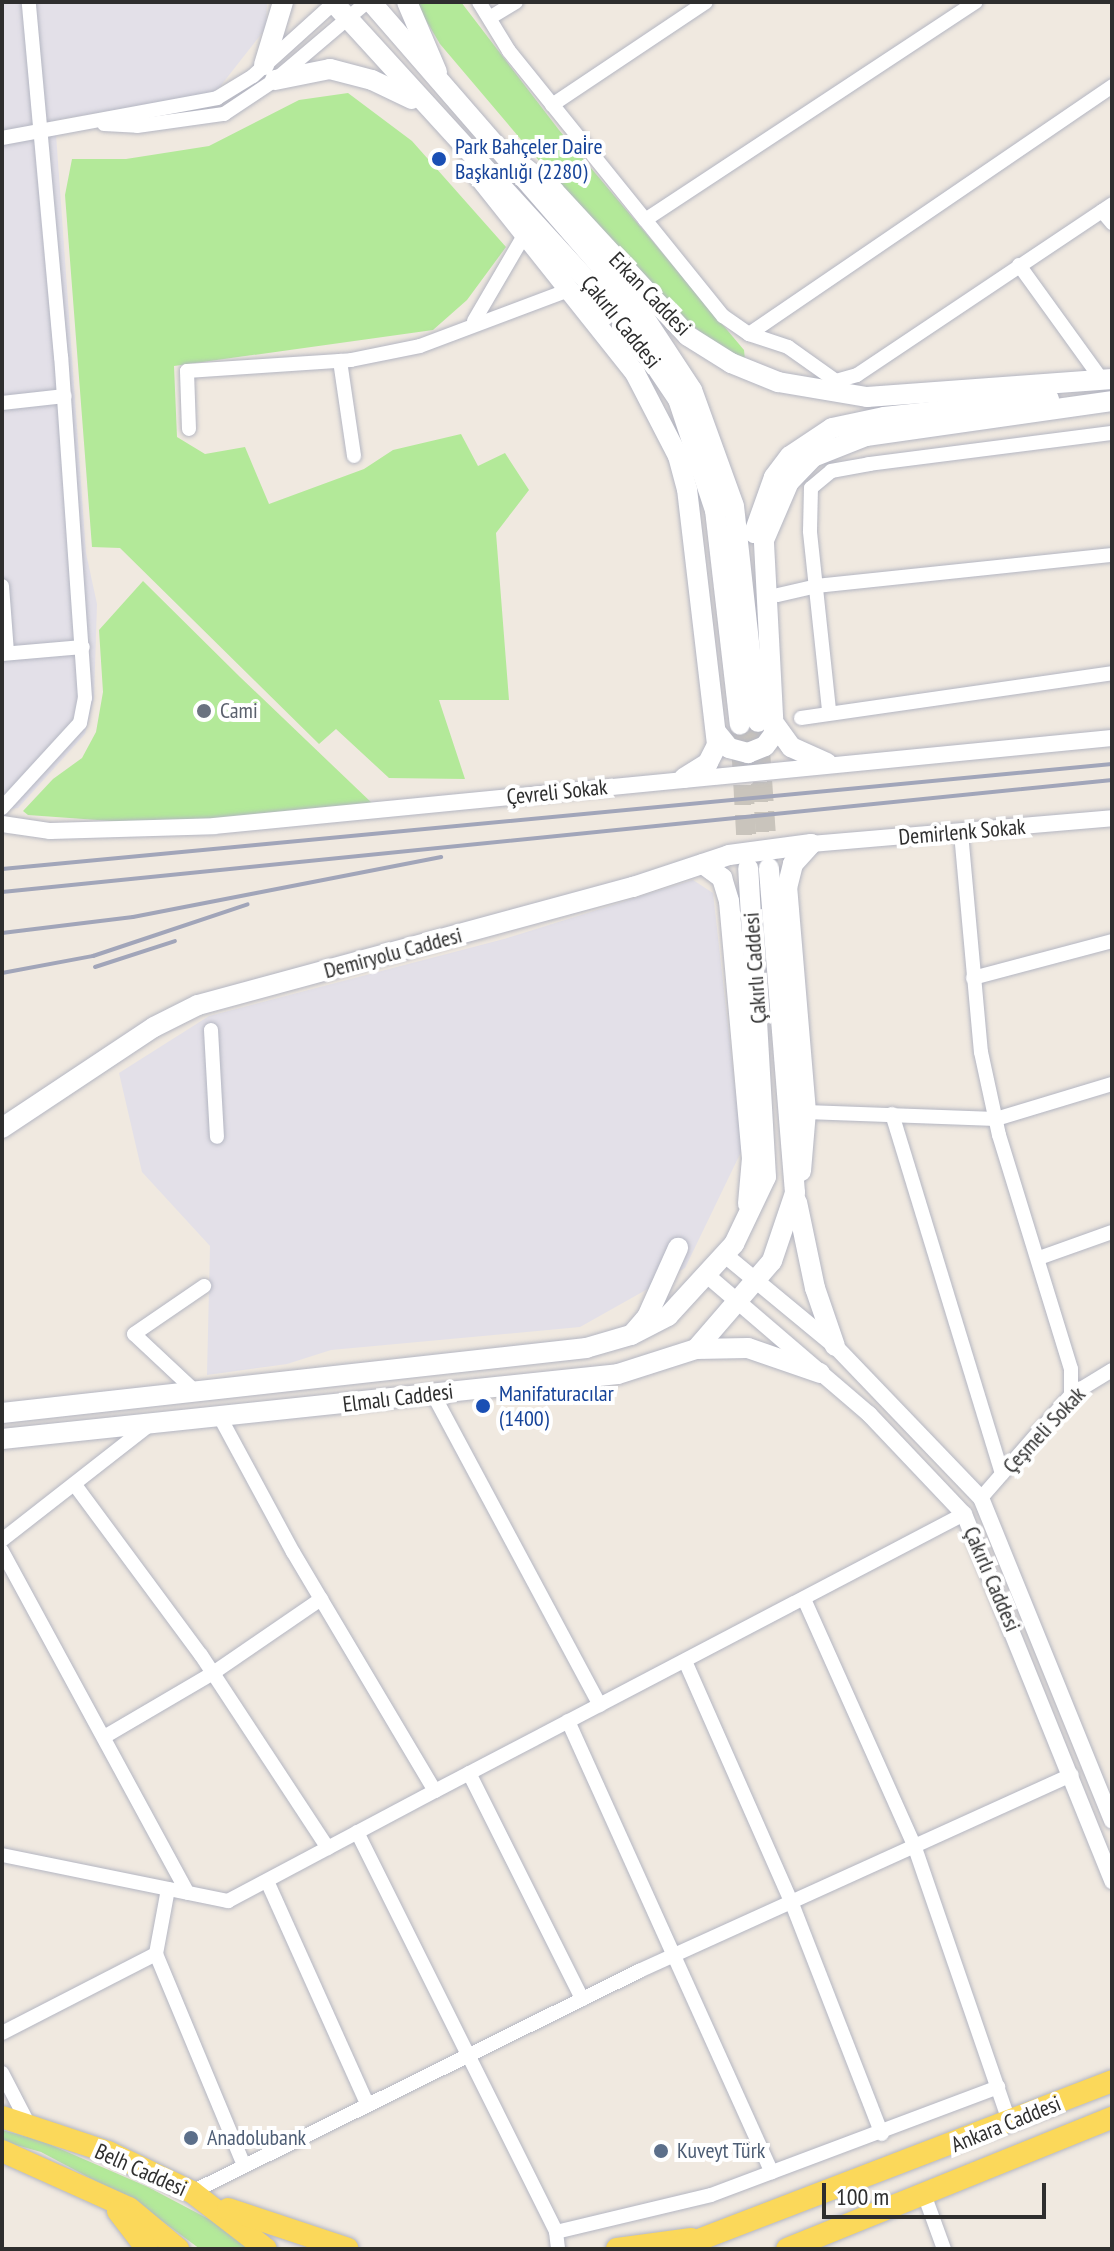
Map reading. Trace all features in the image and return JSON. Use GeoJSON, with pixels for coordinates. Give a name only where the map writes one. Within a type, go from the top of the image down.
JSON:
{"type":"FeatureCollection","features":[{"type":"Feature","properties":{"kind":"main road"},"geometry":{"type":"LineString","coordinates":[[283,2],[270,72],[314,68],[341,71],[372,80],[423,105]]}},
{"type":"Feature","properties":{"kind":"main road","name":"Çakırlı Caddesi"},"geometry":{"type":"LineString","coordinates":[[369,2],[642,314],[687,381],[707,419],[734,506],[758,725]]}},
{"type":"Feature","properties":{"kind":"main road"},"geometry":{"type":"LineString","coordinates":[[407,2],[442,86]]}},
{"type":"Feature","properties":{"kind":"main road","name":"Çakırlı Caddesi"},"geometry":{"type":"LineString","coordinates":[[337,6],[460,147],[628,325],[678,399],[715,510],[758,725]]}},
{"type":"Feature","properties":{"kind":"main road"},"geometry":{"type":"LineString","coordinates":[[460,147],[523,237],[635,373],[678,456],[687,489],[717,733],[708,763],[684,778]]}},
{"type":"Feature","properties":{"kind":"main road","name":"Erkan Caddesi"},"geometry":{"type":"LineString","coordinates":[[500,154],[554,191],[688,336],[755,374],[803,389],[867,397],[1109,384]]}},
{"type":"Feature","properties":{"kind":"main road"},"geometry":{"type":"LineString","coordinates":[[747,617],[751,550],[762,500],[790,456],[810,440],[856,421],[1109,384]]}},
{"type":"Feature","properties":{"kind":"main road"},"geometry":{"type":"LineString","coordinates":[[717,733],[729,748],[748,753],[765,746],[758,725],[764,540],[779,499],[801,467],[827,449],[866,436],[1112,401]]}},
{"type":"Feature","properties":{"kind":"main road"},"geometry":{"type":"LineString","coordinates":[[758,725],[791,747],[827,763]]}},
{"type":"Feature","properties":{"kind":"main road"},"geometry":{"type":"LineString","coordinates":[[811,844],[793,864],[787,888],[806,1112],[795,1193],[815,1288],[835,1346]]}},
{"type":"Feature","properties":{"kind":"main road","name":"Demiryolu Caddesi"},"geometry":{"type":"LineString","coordinates":[[2,1128],[154,1027],[198,1005],[756,849],[811,844]]}},
{"type":"Feature","properties":{"kind":"main road"},"geometry":{"type":"LineString","coordinates":[[703,864],[722,878],[729,901],[752,1158],[750,1197],[739,1237]]}},
{"type":"Feature","properties":{"kind":"main road","name":"Çakırlı Caddesi"},"geometry":{"type":"LineString","coordinates":[[758,1279],[782,1242],[795,1193],[769,868]]}},
{"type":"Feature","properties":{"kind":"main road","name":"Çakırlı Caddesi"},"geometry":{"type":"LineString","coordinates":[[725,1255],[739,1237],[761,1195],[768,1156],[748,869]]}},
{"type":"Feature","properties":{"kind":"main road"},"geometry":{"type":"LineString","coordinates":[[631,1335],[647,1317],[678,1248]]}},
{"type":"Feature","properties":{"kind":"main road","name":"Elmalı Caddesi"},"geometry":{"type":"LineString","coordinates":[[2,1413],[586,1348],[631,1335],[668,1316],[709,1277],[725,1255]]}},
{"type":"Feature","properties":{"kind":"main road","name":"Elmalı Caddesi"},"geometry":{"type":"LineString","coordinates":[[2,1439],[221,1419],[618,1374],[696,1349],[758,1279]]}},
{"type":"Feature","properties":{"kind":"main road"},"geometry":{"type":"LineString","coordinates":[[696,1349],[748,1348],[820,1373]]}},
{"type":"Feature","properties":{"kind":"main road","name":"Ankara Caddesi"},"geometry":{"type":"LineString","coordinates":[[675,2249],[1010,2124],[1103,2085]]}},
{"type":"Feature","properties":{"kind":"main road","name":"Belh Caddesi"},"geometry":{"type":"LineString","coordinates":[[2,2117],[108,2152],[192,2192],[216,2206],[266,2249]]}},
{"type":"Feature","properties":{"kind":"main road","name":"Ankara Caddesi"},"geometry":{"type":"LineString","coordinates":[[787,2249],[1112,2119]]}},
{"type":"Feature","properties":{"kind":"main road","name":"Belh Caddesi"},"geometry":{"type":"LineString","coordinates":[[2,2151],[129,2208],[178,2249]]}},
{"type":"Feature","properties":{"kind":"main road"},"geometry":{"type":"LineString","coordinates":[[100,2193],[147,2249]]}},
{"type":"Feature","properties":{"kind":"main road"},"geometry":{"type":"LineString","coordinates":[[216,2206],[348,2249]]}},
{"type":"Feature","properties":{"kind":"main road"},"geometry":{"type":"LineString","coordinates":[[617,2249],[712,2236]]}},
{"type":"Feature","properties":{"kind":"street"},"geometry":{"type":"LineString","coordinates":[[2,808],[80,723],[85,698],[65,396],[29,2]]}},
{"type":"Feature","properties":{"kind":"street"},"geometry":{"type":"LineString","coordinates":[[270,72],[337,6],[369,2]]}},
{"type":"Feature","properties":{"kind":"street"},"geometry":{"type":"LineString","coordinates":[[479,2],[491,17],[509,51],[723,316],[749,334],[788,347],[836,381],[857,375],[1107,207],[1112,223]]}},
{"type":"Feature","properties":{"kind":"street"},"geometry":{"type":"LineString","coordinates":[[491,17],[516,2]]}},
{"type":"Feature","properties":{"kind":"street"},"geometry":{"type":"LineString","coordinates":[[552,105],[706,2]]}},
{"type":"Feature","properties":{"kind":"street"},"geometry":{"type":"LineString","coordinates":[[645,220],[976,2]]}},
{"type":"Feature","properties":{"kind":"street"},"geometry":{"type":"LineString","coordinates":[[2,138],[99,124],[137,126],[213,118],[270,72],[337,6]]}},
{"type":"Feature","properties":{"kind":"street"},"geometry":{"type":"LineString","coordinates":[[749,334],[1112,86]]}},
{"type":"Feature","properties":{"kind":"street"},"geometry":{"type":"LineString","coordinates":[[474,321],[523,237]]}},
{"type":"Feature","properties":{"kind":"street"},"geometry":{"type":"LineString","coordinates":[[1019,265],[1109,384]]}},
{"type":"Feature","properties":{"kind":"street"},"geometry":{"type":"LineString","coordinates":[[189,429],[187,371],[340,361],[420,346],[474,321],[569,290]]}},
{"type":"Feature","properties":{"kind":"street"},"geometry":{"type":"LineString","coordinates":[[340,361],[354,456]]}},
{"type":"Feature","properties":{"kind":"street"},"geometry":{"type":"LineString","coordinates":[[2,403],[65,396]]}},
{"type":"Feature","properties":{"kind":"street"},"geometry":{"type":"LineString","coordinates":[[829,710],[816,586],[811,488],[831,471],[1112,433]]}},
{"type":"Feature","properties":{"kind":"street"},"geometry":{"type":"LineString","coordinates":[[778,595],[816,586],[1112,555]]}},
{"type":"Feature","properties":{"kind":"street"},"geometry":{"type":"LineString","coordinates":[[2,586],[4,653],[83,647]]}},
{"type":"Feature","properties":{"kind":"street"},"geometry":{"type":"LineString","coordinates":[[801,718],[829,710],[1112,673]]}},
{"type":"Feature","properties":{"kind":"street","name":"Çevreli Sokak"},"geometry":{"type":"LineString","coordinates":[[2,824],[50,831],[214,826],[827,763],[1112,738]]}},
{"type":"Feature","properties":{"kind":"street","name":"Demirlenk Sokak"},"geometry":{"type":"LineString","coordinates":[[811,844],[1112,818]]}},
{"type":"Feature","properties":{"kind":"street"},"geometry":{"type":"LineString","coordinates":[[961,833],[981,1052],[996,1119],[1071,1369],[1071,1395]]}},
{"type":"Feature","properties":{"kind":"street"},"geometry":{"type":"LineString","coordinates":[[973,978],[1112,941]]}},
{"type":"Feature","properties":{"kind":"street"},"geometry":{"type":"LineString","coordinates":[[211,1030],[217,1137]]}},
{"type":"Feature","properties":{"kind":"street"},"geometry":{"type":"LineString","coordinates":[[806,1112],[996,1119],[1112,1084]]}},
{"type":"Feature","properties":{"kind":"street"},"geometry":{"type":"LineString","coordinates":[[892,1114],[1002,1474]]}},
{"type":"Feature","properties":{"kind":"street"},"geometry":{"type":"LineString","coordinates":[[1039,1258],[1112,1232]]}},
{"type":"Feature","properties":{"kind":"street","name":"Çakırlı Caddesi"},"geometry":{"type":"LineString","coordinates":[[725,1255],[758,1279],[835,1346],[981,1498],[1112,1820]]}},
{"type":"Feature","properties":{"kind":"street","name":"Çakırlı Caddesi"},"geometry":{"type":"LineString","coordinates":[[709,1277],[869,1414],[964,1514],[1072,1775],[1112,1881]]}},
{"type":"Feature","properties":{"kind":"street"},"geometry":{"type":"LineString","coordinates":[[197,1393],[134,1334],[204,1286]]}},
{"type":"Feature","properties":{"kind":"street","name":"Çeşmeli Sokak"},"geometry":{"type":"LineString","coordinates":[[981,1498],[1071,1395],[1112,1370]]}},
{"type":"Feature","properties":{"kind":"street"},"geometry":{"type":"LineString","coordinates":[[433,1394],[600,1705]]}},
{"type":"Feature","properties":{"kind":"street"},"geometry":{"type":"LineString","coordinates":[[221,1419],[321,1599],[435,1791]]}},
{"type":"Feature","properties":{"kind":"street"},"geometry":{"type":"LineString","coordinates":[[2,1540],[149,1425]]}},
{"type":"Feature","properties":{"kind":"street"},"geometry":{"type":"LineString","coordinates":[[75,1485],[213,1673],[328,1848]]}},
{"type":"Feature","properties":{"kind":"street"},"geometry":{"type":"LineString","coordinates":[[2,1855],[228,1901],[964,1514]]}},
{"type":"Feature","properties":{"kind":"street"},"geometry":{"type":"LineString","coordinates":[[2,1551],[188,1893]]}},
{"type":"Feature","properties":{"kind":"street"},"geometry":{"type":"LineString","coordinates":[[104,1737],[213,1673],[321,1599]]}},
{"type":"Feature","properties":{"kind":"street"},"geometry":{"type":"LineString","coordinates":[[804,1599],[914,1845],[1010,2124]]}},
{"type":"Feature","properties":{"kind":"street"},"geometry":{"type":"LineString","coordinates":[[685,1661],[791,1901],[882,2134]]}},
{"type":"Feature","properties":{"kind":"street"},"geometry":{"type":"LineString","coordinates":[[568,1721],[678,1956],[772,2172]]}},
{"type":"Feature","properties":{"kind":"street"},"geometry":{"type":"LineString","coordinates":[[469,1773],[582,1999]]}},
{"type":"Feature","properties":{"kind":"street"},"geometry":{"type":"LineString","coordinates":[[192,2192],[243,2163],[582,1999],[1072,1775]]}},
{"type":"Feature","properties":{"kind":"street"},"geometry":{"type":"LineString","coordinates":[[357,1832],[556,2232],[558,2249]]}},
{"type":"Feature","properties":{"kind":"street"},"geometry":{"type":"LineString","coordinates":[[267,1881],[367,2104]]}},
{"type":"Feature","properties":{"kind":"street"},"geometry":{"type":"LineString","coordinates":[[168,1889],[156,1954],[243,2163]]}},
{"type":"Feature","properties":{"kind":"street"},"geometry":{"type":"LineString","coordinates":[[2,2033],[156,1954]]}},
{"type":"Feature","properties":{"kind":"street"},"geometry":{"type":"LineString","coordinates":[[1103,2085],[1112,2072]]}},
{"type":"Feature","properties":{"kind":"street"},"geometry":{"type":"LineString","coordinates":[[2,2073],[30,2127]]}},
{"type":"Feature","properties":{"kind":"street"},"geometry":{"type":"LineString","coordinates":[[556,2232],[711,2195],[882,2134],[998,2087]]}},
{"type":"Feature","properties":{"kind":"street"},"geometry":{"type":"LineString","coordinates":[[924,2194],[944,2249]]}},
{"type":"Feature","properties":{"kind":"shaded area"},"geometry":{"type":"Polygon","coordinates":[[[2,2],[267,2],[266,28],[215,93],[55,120],[86,553],[97,604],[94,698],[85,734],[18,808],[2,810],[2,2]]]}},
{"type":"Feature","properties":{"kind":"shaded area"},"geometry":{"type":"Polygon","coordinates":[[[693,880],[713,893],[742,1150],[685,1268],[580,1327],[331,1350],[287,1364],[207,1375],[210,1246],[142,1172],[119,1073],[209,1016],[504,939],[693,880]]]}},
{"type":"Feature","properties":{"kind":"green space"},"geometry":{"type":"Polygon","coordinates":[[[415,2],[461,2],[559,130],[744,350],[745,360],[705,336],[641,281],[440,44],[415,2]]]}},
{"type":"Feature","properties":{"kind":"green space"},"geometry":{"type":"Polygon","coordinates":[[[348,93],[412,141],[506,247],[467,300],[433,330],[174,366],[177,437],[205,454],[245,447],[269,504],[364,469],[393,450],[461,434],[478,466],[505,453],[529,490],[496,533],[509,700],[439,700],[465,779],[389,778],[336,729],[319,744],[120,548],[92,547],[65,195],[72,159],[126,159],[209,146],[299,100],[348,93]]]}},
{"type":"Feature","properties":{"kind":"green space"},"geometry":{"type":"Polygon","coordinates":[[[143,581],[374,805],[153,824],[28,815],[23,811],[53,779],[82,758],[96,732],[103,692],[99,630],[143,581]]]}},
{"type":"Feature","properties":{"kind":"green space"},"geometry":{"type":"Polygon","coordinates":[[[2,2130],[42,2141],[148,2187],[218,2224],[249,2249],[200,2249],[139,2204],[41,2152],[2,2141],[2,2130]]]}},
{"type":"Feature","properties":{"kind":"tunnel"},"geometry":{"type":"LineString","coordinates":[[758,722],[768,864]]}},
{"type":"Feature","properties":{"kind":"tunnel"},"geometry":{"type":"LineString","coordinates":[[740,725],[748,869]]}},
{"type":"Feature","properties":{"kind":"railway"},"geometry":{"type":"LineString","coordinates":[[2,869],[1112,764]]}},
{"type":"Feature","properties":{"kind":"railway"},"geometry":{"type":"LineString","coordinates":[[2,892],[1112,780]]}},
{"type":"Feature","properties":{"kind":"railway"},"geometry":{"type":"LineString","coordinates":[[2,933],[133,917],[441,857]]}},
{"type":"Feature","properties":{"kind":"railway"},"geometry":{"type":"LineString","coordinates":[[2,973],[93,956],[248,904]]}},
{"type":"Feature","properties":{"kind":"railway"},"geometry":{"type":"LineString","coordinates":[[95,967],[175,941]]}},
{"type":"Feature","properties":{"kind":"place","name":"Park Bahçeler Dai̇re Başkanlığı (2280)"},"geometry":{"type":"Point","coordinates":[439,159]}},
{"type":"Feature","properties":{"kind":"place","name":"Cami"},"geometry":{"type":"Point","coordinates":[204,711]}},
{"type":"Feature","properties":{"kind":"place","name":"Manifaturacılar (1400)"},"geometry":{"type":"Point","coordinates":[483,1406]}},
{"type":"Feature","properties":{"kind":"place","name":"Anadolubank"},"geometry":{"type":"Point","coordinates":[191,2138]}},
{"type":"Feature","properties":{"kind":"place","name":"Kuveyt Türk"},"geometry":{"type":"Point","coordinates":[661,2151]}}]}
